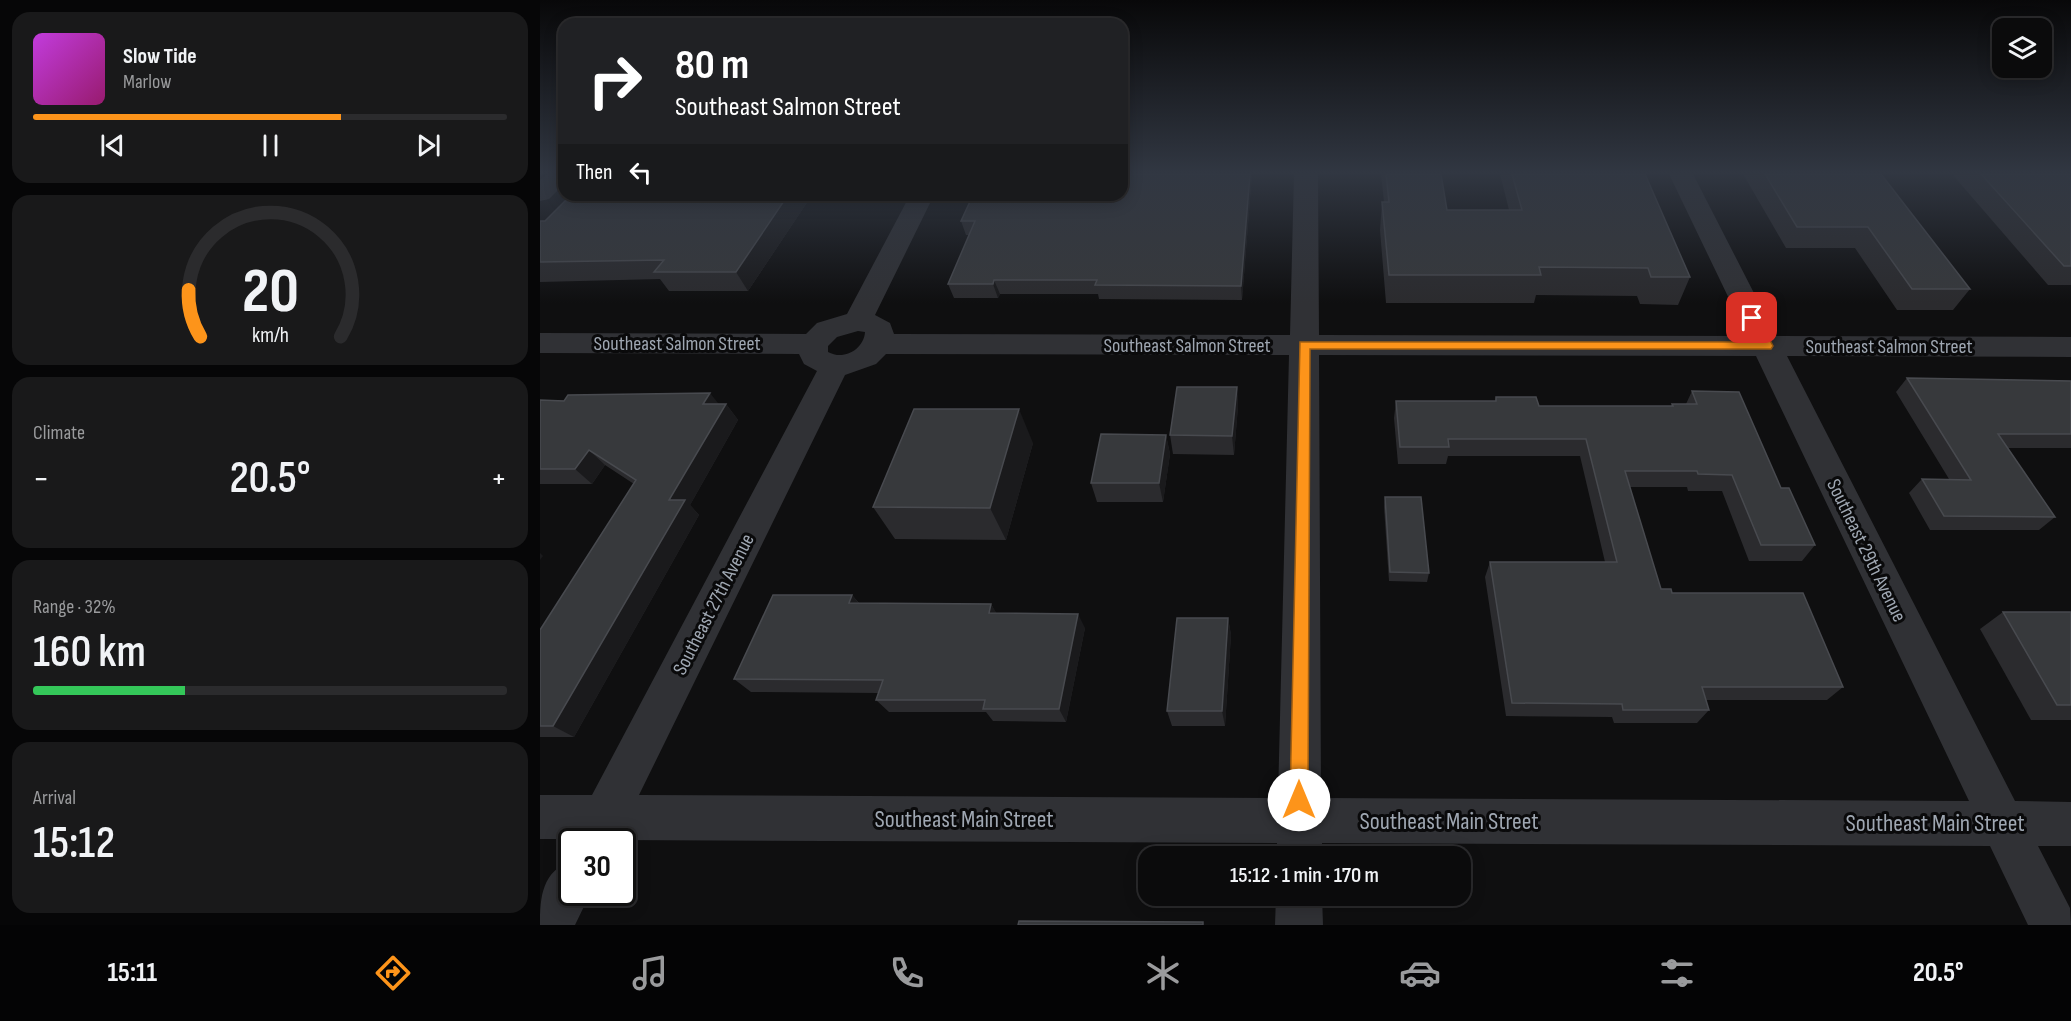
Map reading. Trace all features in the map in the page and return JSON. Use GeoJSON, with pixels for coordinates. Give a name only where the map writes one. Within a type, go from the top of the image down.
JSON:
{"type":"FeatureCollection","features":[{"type":"Feature","properties":{"kind":"street"},"geometry":{"type":"LineString","coordinates":[[858,321],[911,217]]}},
{"type":"Feature","properties":{"kind":"street"},"geometry":{"type":"LineString","coordinates":[[1299,839],[1305,217]]}},
{"type":"Feature","properties":{"kind":"street","name":"Southeast 29th Avenue"},"geometry":{"type":"LineString","coordinates":[[1703,217],[2053,925]]}},
{"type":"Feature","properties":{"kind":"street"},"geometry":{"type":"LineString","coordinates":[[824,355],[827,330],[858,321],[875,325],[880,330],[879,344]]}},
{"type":"Feature","properties":{"kind":"street","name":"Southeast Salmon Street"},"geometry":{"type":"LineString","coordinates":[[540,343],[866,357],[879,344],[2071,347]]}},
{"type":"Feature","properties":{"kind":"street","name":"Southeast 27th Avenue"},"geometry":{"type":"LineString","coordinates":[[599,828],[824,355]]}},
{"type":"Feature","properties":{"kind":"street","name":"Southeast Main Street"},"geometry":{"type":"LineString","coordinates":[[540,817],[589,828]]}},
{"type":"Feature","properties":{"kind":"street","name":"Southeast Main Street"},"geometry":{"type":"LineString","coordinates":[[636,830],[1299,839],[2071,824]]}},
{"type":"Feature","properties":{"kind":"street"},"geometry":{"type":"LineString","coordinates":[[550,925],[560,906]]}},
{"type":"Feature","properties":{"kind":"street"},"geometry":{"type":"LineString","coordinates":[[1299,906],[1299,925]]}},
{"type":"Feature","properties":{"kind":"building"},"geometry":{"type":"Polygon","coordinates":[[[549,217],[773,217],[736,272],[654,272],[664,260],[540,262],[540,221],[545,221],[549,217]]]}},
{"type":"Feature","properties":{"kind":"building"},"geometry":{"type":"Polygon","coordinates":[[[963,217],[1247,217],[1241,286],[1095,285],[1097,280],[994,280],[993,284],[948,284],[975,221],[961,221],[963,217]]]}},
{"type":"Feature","properties":{"kind":"building"},"geometry":{"type":"Polygon","coordinates":[[[1383,217],[1664,217],[1690,277],[1651,277],[1648,268],[1539,267],[1541,275],[1389,275],[1383,217]]]}},
{"type":"Feature","properties":{"kind":"building"},"geometry":{"type":"Polygon","coordinates":[[[1791,217],[1914,217],[1970,289],[1912,289],[1868,227],[1797,227],[1791,217]]]}},
{"type":"Feature","properties":{"kind":"building"},"geometry":{"type":"Polygon","coordinates":[[[2020,217],[2071,217],[2071,266],[2064,266],[2020,217]]]}},
{"type":"Feature","properties":{"kind":"building"},"geometry":{"type":"Polygon","coordinates":[[[1907,378],[2071,381],[2071,434],[1998,434],[2055,517],[1944,516],[1922,479],[1971,480],[1907,378]]]}},
{"type":"Feature","properties":{"kind":"building"},"geometry":{"type":"Polygon","coordinates":[[[1177,387],[1237,387],[1232,436],[1170,435],[1177,387]]]}},
{"type":"Feature","properties":{"kind":"building"},"geometry":{"type":"Polygon","coordinates":[[[1692,391],[1739,392],[1781,488],[1789,488],[1815,545],[1761,545],[1732,475],[1698,474],[1697,471],[1625,471],[1661,589],[1671,589],[1672,593],[1803,593],[1843,687],[1702,687],[1709,710],[1623,710],[1622,704],[1512,703],[1490,562],[1617,562],[1586,439],[1448,439],[1449,447],[1400,447],[1396,401],[1496,401],[1496,397],[1536,397],[1539,406],[1673,406],[1672,404],[1697,404],[1692,391]]]}},
{"type":"Feature","properties":{"kind":"building"},"geometry":{"type":"Polygon","coordinates":[[[710,393],[703,404],[726,404],[669,500],[685,500],[553,726],[540,726],[540,630],[636,480],[589,450],[575,469],[540,469],[540,400],[564,401],[568,395],[710,393]]]}},
{"type":"Feature","properties":{"kind":"building"},"geometry":{"type":"Polygon","coordinates":[[[914,409],[1019,409],[990,508],[873,507],[914,409]]]}},
{"type":"Feature","properties":{"kind":"building"},"geometry":{"type":"Polygon","coordinates":[[[1101,434],[1166,435],[1159,483],[1091,483],[1101,434]]]}},
{"type":"Feature","properties":{"kind":"building"},"geometry":{"type":"Polygon","coordinates":[[[1385,497],[1421,497],[1429,573],[1390,572],[1385,497]]]}},
{"type":"Feature","properties":{"kind":"building"},"geometry":{"type":"Polygon","coordinates":[[[773,595],[852,595],[849,603],[991,604],[989,613],[1078,614],[1059,709],[983,709],[985,700],[876,700],[883,680],[734,679],[773,595]]]}},
{"type":"Feature","properties":{"kind":"building"},"geometry":{"type":"Polygon","coordinates":[[[2003,612],[2071,612],[2071,705],[2057,705],[2003,612]]]}},
{"type":"Feature","properties":{"kind":"building"},"geometry":{"type":"Polygon","coordinates":[[[1177,618],[1228,618],[1222,711],[1167,711],[1177,618]]]}},
{"type":"Feature","properties":{"kind":"building"},"geometry":{"type":"Polygon","coordinates":[[[1019,921],[1203,922],[1203,925],[1018,925],[1019,921]]]}},
{"type":"Feature","properties":{"kind":"route"},"geometry":{"type":"LineString","coordinates":[[1299,800],[1304,345],[1767,346],[1752,318]]}}]}
